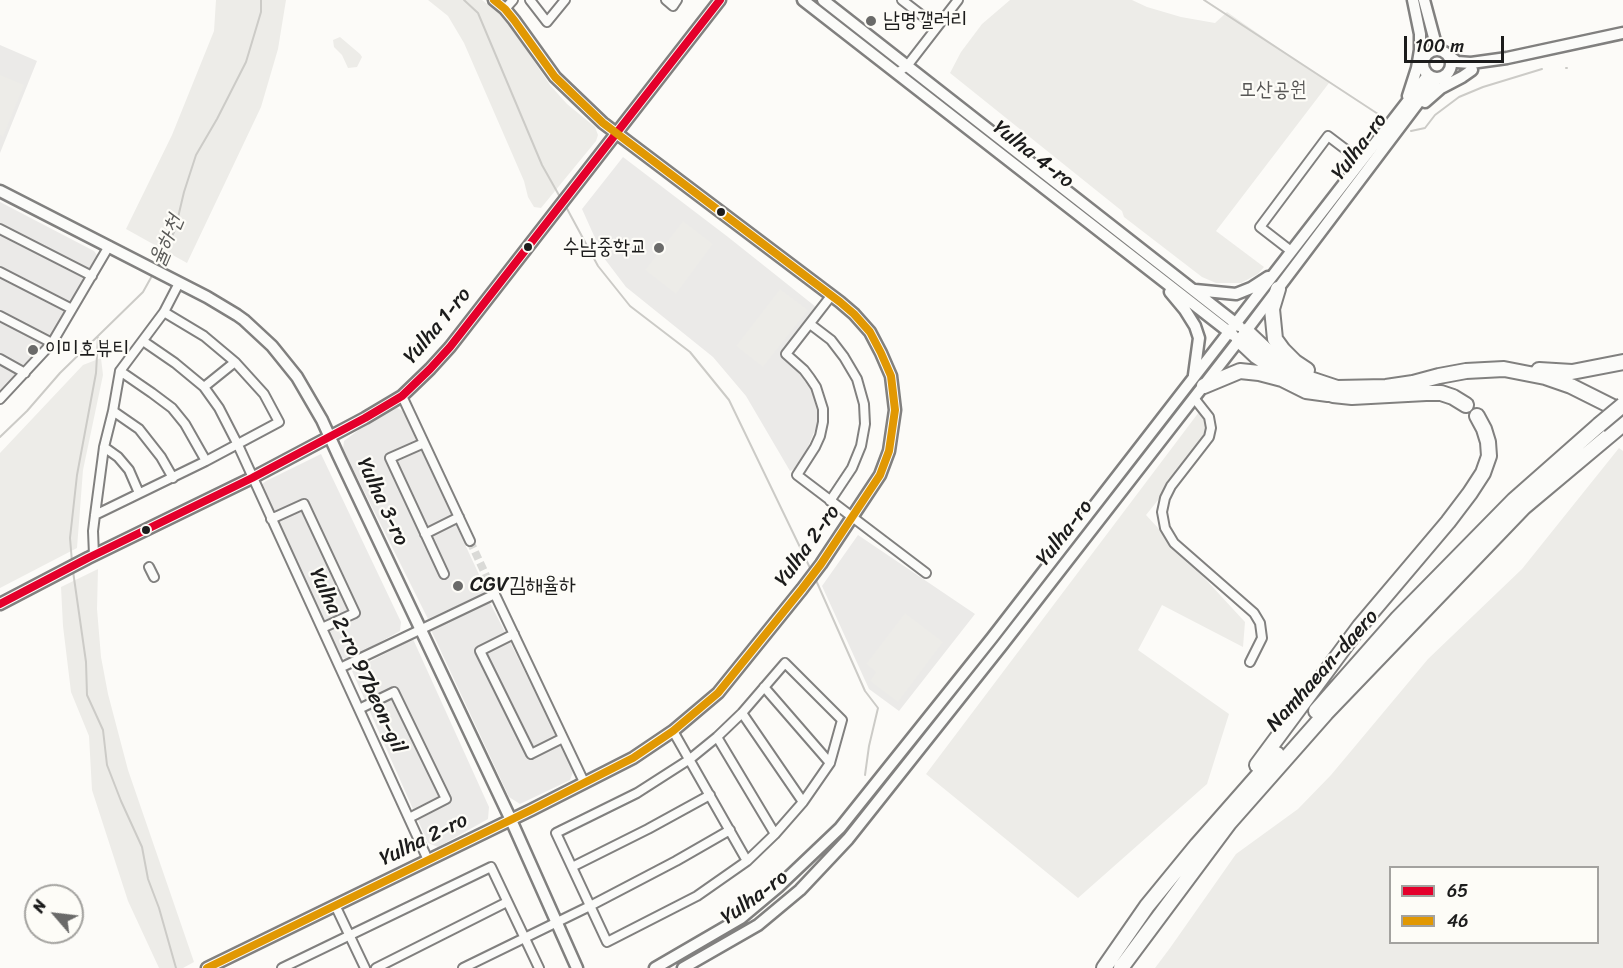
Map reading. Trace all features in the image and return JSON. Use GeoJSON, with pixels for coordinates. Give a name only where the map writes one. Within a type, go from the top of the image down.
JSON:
{"type":"FeatureCollection","features":[{"type":"Feature","properties":{"kind":"highway"},"geometry":{"type":"LineString","coordinates":[[1278,289],[1272,309],[1275,339],[1295,362],[1333,391]]}},
{"type":"Feature","properties":{"kind":"highway"},"geometry":{"type":"LineString","coordinates":[[1237,331],[1256,356],[1292,380],[1352,398],[1441,393],[1466,405]]}},
{"type":"Feature","properties":{"kind":"highway"},"geometry":{"type":"LineString","coordinates":[[1199,381],[1240,371],[1282,379],[1306,391],[1333,391],[1413,383],[1466,371],[1504,369],[1572,372],[1623,362]]}},
{"type":"Feature","properties":{"kind":"highway"},"geometry":{"type":"LineString","coordinates":[[1504,369],[1545,377],[1571,386],[1623,412]]}},
{"type":"Feature","properties":{"kind":"highway"},"geometry":{"type":"LineString","coordinates":[[1398,395],[1452,381],[1487,376],[1518,377],[1560,389],[1623,422]]}},
{"type":"Feature","properties":{"kind":"highway","name":"Namhaean-daero"},"geometry":{"type":"LineString","coordinates":[[1104,968],[1147,906],[1197,845],[1398,618],[1514,500],[1623,405]]}},
{"type":"Feature","properties":{"kind":"highway"},"geometry":{"type":"LineString","coordinates":[[1197,845],[1360,626],[1470,494],[1483,473],[1489,456],[1488,442],[1477,416]]}},
{"type":"Feature","properties":{"kind":"highway","name":"Namhaean-daero"},"geometry":{"type":"LineString","coordinates":[[1122,968],[1229,823],[1326,713],[1524,507],[1611,435],[1623,422]]}},
{"type":"Feature","properties":{"kind":"main road","name":"Yulha 2-ro"},"geometry":{"type":"LineString","coordinates":[[207,968],[633,758],[673,731],[718,693],[802,589],[880,475],[889,451],[895,410],[891,376],[870,332],[854,314],[831,296],[615,134],[555,77],[505,9],[494,0]]}},
{"type":"Feature","properties":{"kind":"main road","name":"Yulha 1-ro"},"geometry":{"type":"LineString","coordinates":[[0,604],[91,556],[252,478],[402,396],[450,347],[720,0]]}},
{"type":"Feature","properties":{"kind":"main road","name":"Yulha 4-ro"},"geometry":{"type":"LineString","coordinates":[[803,0],[1159,277],[1237,331]]}},
{"type":"Feature","properties":{"kind":"main road","name":"Yulha 4-ro"},"geometry":{"type":"LineString","coordinates":[[824,0],[1193,290],[1237,331]]}},
{"type":"Feature","properties":{"kind":"main road"},"geometry":{"type":"LineString","coordinates":[[1398,114],[1411,88],[1420,50],[1420,34],[1413,0]]}},
{"type":"Feature","properties":{"kind":"main road"},"geometry":{"type":"LineString","coordinates":[[1418,0],[1427,40],[1423,68],[1432,77],[1446,76],[1449,72],[1451,63],[1445,53]]}},
{"type":"Feature","properties":{"kind":"main road"},"geometry":{"type":"LineString","coordinates":[[1425,0],[1438,47],[1457,62],[1507,58],[1623,33]]}},
{"type":"Feature","properties":{"kind":"main road"},"geometry":{"type":"LineString","coordinates":[[1424,58],[1432,51],[1445,53]]}},
{"type":"Feature","properties":{"kind":"main road"},"geometry":{"type":"LineString","coordinates":[[1449,72],[1472,70],[1507,58]]}},
{"type":"Feature","properties":{"kind":"main road"},"geometry":{"type":"LineString","coordinates":[[1389,141],[1402,130],[1430,97],[1472,70]]}},
{"type":"Feature","properties":{"kind":"main road","name":"Yulha-ro"},"geometry":{"type":"LineString","coordinates":[[656,968],[741,918],[778,887],[840,828],[1199,381],[1237,331],[1273,274],[1398,114],[1432,77]]}},
{"type":"Feature","properties":{"kind":"main road","name":"Yulha-ro"},"geometry":{"type":"LineString","coordinates":[[1237,331],[1278,289],[1389,141],[1432,77]]}},
{"type":"Feature","properties":{"kind":"main road","name":"Yulha 3-ro"},"geometry":{"type":"LineString","coordinates":[[0,190],[207,297],[244,320],[272,346],[297,377],[330,437],[578,968]]}},
{"type":"Feature","properties":{"kind":"main road"},"geometry":{"type":"LineString","coordinates":[[1193,290],[1236,294],[1251,288],[1273,274]]}},
{"type":"Feature","properties":{"kind":"main road"},"geometry":{"type":"LineString","coordinates":[[1159,277],[1195,326],[1199,338],[1199,381]]}},
{"type":"Feature","properties":{"kind":"main road","name":"Yulha-ro"},"geometry":{"type":"LineString","coordinates":[[683,968],[758,925],[800,890],[848,839],[1194,398],[1199,381]]}},
{"type":"Feature","properties":{"kind":"street"},"geometry":{"type":"LineString","coordinates":[[505,9],[513,0]]}},
{"type":"Feature","properties":{"kind":"street"},"geometry":{"type":"LineString","coordinates":[[530,0],[547,22],[565,0]]}},
{"type":"Feature","properties":{"kind":"street"},"geometry":{"type":"LineString","coordinates":[[666,0],[673,6],[677,0]]}},
{"type":"Feature","properties":{"kind":"street"},"geometry":{"type":"LineString","coordinates":[[902,0],[937,27]]}},
{"type":"Feature","properties":{"kind":"street"},"geometry":{"type":"LineString","coordinates":[[897,73],[907,66],[958,0]]}},
{"type":"Feature","properties":{"kind":"street","name":"Yulha-ro"},"geometry":{"type":"LineString","coordinates":[[1291,251],[1260,227],[1328,136],[1361,161]]}},
{"type":"Feature","properties":{"kind":"street"},"geometry":{"type":"LineString","coordinates":[[0,229],[92,276]]}},
{"type":"Feature","properties":{"kind":"street"},"geometry":{"type":"LineString","coordinates":[[0,399],[52,343],[109,246]]}},
{"type":"Feature","properties":{"kind":"street"},"geometry":{"type":"LineString","coordinates":[[0,272],[72,309]]}},
{"type":"Feature","properties":{"kind":"street"},"geometry":{"type":"LineString","coordinates":[[91,556],[104,447],[120,371],[164,312],[175,281]]}},
{"type":"Feature","properties":{"kind":"street"},"geometry":{"type":"LineString","coordinates":[[831,296],[786,354],[804,370],[816,387],[823,409],[820,436],[797,475],[926,573]]}},
{"type":"Feature","properties":{"kind":"street"},"geometry":{"type":"LineString","coordinates":[[95,515],[173,478],[279,422],[264,394],[235,362],[204,336],[164,312]]}},
{"type":"Feature","properties":{"kind":"street"},"geometry":{"type":"LineString","coordinates":[[0,316],[52,343]]}},
{"type":"Feature","properties":{"kind":"street"},"geometry":{"type":"LineString","coordinates":[[810,324],[831,340],[844,357],[856,380],[864,404],[865,424],[861,446],[852,468],[830,501]]}},
{"type":"Feature","properties":{"kind":"street","name":"Yulha 2-ro 97beon-gil"},"geometry":{"type":"LineString","coordinates":[[143,341],[204,387],[219,408],[428,860]]}},
{"type":"Feature","properties":{"kind":"street"},"geometry":{"type":"LineString","coordinates":[[0,359],[25,372]]}},
{"type":"Feature","properties":{"kind":"street"},"geometry":{"type":"LineString","coordinates":[[204,387],[235,362]]}},
{"type":"Feature","properties":{"kind":"street"},"geometry":{"type":"LineString","coordinates":[[120,371],[172,408],[185,424],[206,461]]}},
{"type":"Feature","properties":{"kind":"street"},"geometry":{"type":"LineString","coordinates":[[402,396],[470,541]]}},
{"type":"Feature","properties":{"kind":"street"},"geometry":{"type":"LineString","coordinates":[[1194,398],[1209,417],[1211,428],[1209,437],[1171,486],[1165,498],[1162,512],[1164,528],[1174,543],[1254,613],[1260,623],[1262,638],[1250,662]]}},
{"type":"Feature","properties":{"kind":"street"},"geometry":{"type":"LineString","coordinates":[[113,411],[139,429],[161,457],[173,478]]}},
{"type":"Feature","properties":{"kind":"street"},"geometry":{"type":"LineString","coordinates":[[424,443],[390,459],[444,574]]}},
{"type":"Feature","properties":{"kind":"street"},"geometry":{"type":"LineString","coordinates":[[104,447],[118,457],[129,470],[140,493]]}},
{"type":"Feature","properties":{"kind":"street"},"geometry":{"type":"LineString","coordinates":[[271,519],[304,504],[355,613],[322,628]]}},
{"type":"Feature","properties":{"kind":"street"},"geometry":{"type":"LineString","coordinates":[[425,534],[459,517]]}},
{"type":"Feature","properties":{"kind":"street"},"geometry":{"type":"LineString","coordinates":[[149,567],[154,577]]}},
{"type":"Feature","properties":{"kind":"street"},"geometry":{"type":"LineString","coordinates":[[489,582],[584,782]]}},
{"type":"Feature","properties":{"kind":"street"},"geometry":{"type":"LineString","coordinates":[[340,668],[495,594]]}},
{"type":"Feature","properties":{"kind":"street"},"geometry":{"type":"LineString","coordinates":[[514,634],[480,651],[531,754],[563,738]]}},
{"type":"Feature","properties":{"kind":"street"},"geometry":{"type":"LineString","coordinates":[[785,663],[842,720],[830,763],[775,834],[747,861],[697,896],[608,942],[556,833],[636,793],[690,759],[742,713],[785,663]]}},
{"type":"Feature","properties":{"kind":"street"},"geometry":{"type":"LineString","coordinates":[[764,687],[830,763]]}},
{"type":"Feature","properties":{"kind":"street"},"geometry":{"type":"LineString","coordinates":[[359,710],[394,692],[446,799],[409,818]]}},
{"type":"Feature","properties":{"kind":"street"},"geometry":{"type":"LineString","coordinates":[[742,713],[802,802]]}},
{"type":"Feature","properties":{"kind":"street"},"geometry":{"type":"LineString","coordinates":[[673,731],[747,861]]}},
{"type":"Feature","properties":{"kind":"street"},"geometry":{"type":"LineString","coordinates":[[717,737],[775,834]]}},
{"type":"Feature","properties":{"kind":"street"},"geometry":{"type":"LineString","coordinates":[[572,867],[710,795]]}},
{"type":"Feature","properties":{"kind":"street"},"geometry":{"type":"LineString","coordinates":[[463,968],[590,906],[730,830]]}},
{"type":"Feature","properties":{"kind":"street"},"geometry":{"type":"LineString","coordinates":[[282,968],[491,867],[539,968]]}},
{"type":"Feature","properties":{"kind":"street"},"geometry":{"type":"LineString","coordinates":[[376,968],[507,902]]}},
{"type":"Feature","properties":{"kind":"street"},"geometry":{"type":"LineString","coordinates":[[335,906],[365,968]]}},
{"type":"Feature","properties":{"kind":"shaded area"},"geometry":{"type":"Polygon","coordinates":[[[0,45],[37,61],[0,153],[0,45]]]}},
{"type":"Feature","properties":{"kind":"shaded area"},"geometry":{"type":"Polygon","coordinates":[[[623,157],[816,307],[780,354],[802,372],[816,397],[817,425],[805,454],[794,469],[790,471],[746,396],[713,357],[626,287],[604,258],[582,209],[623,157]]]}},
{"type":"Feature","properties":{"kind":"shaded area"},"geometry":{"type":"Polygon","coordinates":[[[0,202],[94,251],[97,255],[56,332],[43,350],[0,392],[0,202]]]}},
{"type":"Feature","properties":{"kind":"shaded area"},"geometry":{"type":"Polygon","coordinates":[[[397,408],[403,411],[482,581],[484,593],[428,619],[343,449],[344,441],[369,422],[397,408]]]}},
{"type":"Feature","properties":{"kind":"shaded area"},"geometry":{"type":"Polygon","coordinates":[[[321,454],[401,622],[400,631],[348,660],[340,657],[261,485],[321,454]]]}},
{"type":"Feature","properties":{"kind":"shaded area"},"geometry":{"type":"Polygon","coordinates":[[[858,535],[975,614],[899,711],[869,689],[822,586],[858,535]]]}},
{"type":"Feature","properties":{"kind":"shaded area"},"geometry":{"type":"Polygon","coordinates":[[[487,602],[490,603],[502,626],[573,772],[570,780],[520,804],[509,797],[431,630],[487,602]]]}},
{"type":"Feature","properties":{"kind":"shaded area"},"geometry":{"type":"Polygon","coordinates":[[[413,639],[489,807],[488,819],[438,847],[428,843],[352,671],[413,639]]]}},
{"type":"Feature","properties":{"kind":"green space"},"geometry":{"type":"Polygon","coordinates":[[[216,0],[286,0],[278,49],[261,107],[187,263],[126,229],[172,135],[214,31],[216,0]]]}},
{"type":"Feature","properties":{"kind":"green space"},"geometry":{"type":"Polygon","coordinates":[[[428,0],[482,0],[505,18],[550,85],[567,104],[595,127],[598,135],[596,141],[541,208],[534,207],[528,197],[524,181],[464,43],[448,16],[428,0]]]}},
{"type":"Feature","properties":{"kind":"green space","name":"모산공원"},"geometry":{"type":"Polygon","coordinates":[[[1010,0],[1132,0],[1181,17],[1215,23],[1227,12],[1329,83],[1216,231],[1264,267],[1258,274],[1241,283],[1216,283],[1202,277],[1124,217],[1122,211],[950,73],[961,52],[982,24],[1010,0]]]}},
{"type":"Feature","properties":{"kind":"green space"},"geometry":{"type":"Polygon","coordinates":[[[340,37],[362,57],[357,67],[348,68],[342,55],[334,47],[333,40],[340,37]]]}},
{"type":"Feature","properties":{"kind":"green space"},"geometry":{"type":"Polygon","coordinates":[[[0,75],[24,85],[3,137],[0,135],[0,75]]]}},
{"type":"Feature","properties":{"kind":"green space"},"geometry":{"type":"Polygon","coordinates":[[[683,221],[713,244],[676,294],[645,270],[683,221]]]}},
{"type":"Feature","properties":{"kind":"green space"},"geometry":{"type":"Polygon","coordinates":[[[780,289],[808,310],[763,367],[736,346],[780,289]]]}},
{"type":"Feature","properties":{"kind":"green space"},"geometry":{"type":"Polygon","coordinates":[[[101,358],[103,375],[83,470],[77,548],[0,588],[0,453],[83,365],[101,358]]]}},
{"type":"Feature","properties":{"kind":"green space"},"geometry":{"type":"Polygon","coordinates":[[[1202,408],[1209,417],[1209,437],[1146,515],[1245,622],[1243,647],[1162,605],[1138,650],[1229,714],[1207,784],[1078,898],[926,774],[1202,408]]]}},
{"type":"Feature","properties":{"kind":"green space"},"geometry":{"type":"Polygon","coordinates":[[[1619,448],[1623,451],[1623,968],[1155,968],[1236,854],[1298,809],[1331,775],[1428,659],[1522,569],[1619,448]]]}},
{"type":"Feature","properties":{"kind":"green space"},"geometry":{"type":"Polygon","coordinates":[[[98,569],[97,609],[101,657],[108,694],[128,770],[194,962],[183,968],[159,968],[128,901],[92,790],[89,736],[71,692],[61,587],[98,569]]]}},
{"type":"Feature","properties":{"kind":"green space"},"geometry":{"type":"Polygon","coordinates":[[[905,613],[943,642],[898,702],[870,681],[876,672],[866,664],[905,613]]]}},
{"type":"Feature","properties":{"kind":"waterway","name":"율하천"},"geometry":{"type":"LineString","coordinates":[[157,266],[175,230],[196,155],[246,62],[261,12],[261,0]]}},
{"type":"Feature","properties":{"kind":"waterway"},"geometry":{"type":"LineString","coordinates":[[464,0],[478,13],[542,165],[560,197]]}},
{"type":"Feature","properties":{"kind":"waterway"},"geometry":{"type":"LineString","coordinates":[[1204,0],[1378,114]]}},
{"type":"Feature","properties":{"kind":"waterway"},"geometry":{"type":"LineString","coordinates":[[1411,131],[1425,128],[1435,115],[1459,97],[1483,87],[1542,69]]}},
{"type":"Feature","properties":{"kind":"waterway"},"geometry":{"type":"LineString","coordinates":[[565,205],[598,266],[630,306],[690,352],[729,400],[811,570]]}},
{"type":"Feature","properties":{"kind":"waterway","name":"율하천"},"geometry":{"type":"LineString","coordinates":[[0,437],[27,411],[60,373],[143,292],[153,274]]}},
{"type":"Feature","properties":{"kind":"waterway"},"geometry":{"type":"LineString","coordinates":[[72,562],[70,538],[77,475],[96,373],[98,338]]}},
{"type":"Feature","properties":{"kind":"waterway"},"geometry":{"type":"LineString","coordinates":[[73,571],[86,662],[87,695],[103,730],[107,765],[142,847],[148,879],[176,968]]}},
{"type":"Feature","properties":{"kind":"waterway"},"geometry":{"type":"LineString","coordinates":[[815,578],[865,691],[878,708],[865,775]]}},
{"type":"Feature","properties":{"kind":"tunnel"},"geometry":{"type":"LineString","coordinates":[[470,541],[489,582]]}},
{"type":"Feature","properties":{"kind":"transit line","name":"46"},"geometry":{"type":"LineString","coordinates":[[207,968],[531,810],[633,758],[673,731],[718,693],[802,589],[880,475],[889,451],[895,410],[891,376],[870,332],[840,302],[603,123],[555,77],[514,20],[494,0]]}},
{"type":"Feature","properties":{"kind":"transit line","name":"65"},"geometry":{"type":"LineString","coordinates":[[0,604],[252,478],[402,396],[450,347],[720,0]]}},
{"type":"Feature","properties":{"kind":"place","name":"남명갤러리"},"geometry":{"type":"Point","coordinates":[871,21]}},
{"type":"Feature","properties":{"kind":"place","name":"수남중학교"},"geometry":{"type":"Point","coordinates":[659,248]}},
{"type":"Feature","properties":{"kind":"place","name":"이미호뷰티"},"geometry":{"type":"Point","coordinates":[33,350]}},
{"type":"Feature","properties":{"kind":"place","name":"CGV김해율하"},"geometry":{"type":"Point","coordinates":[458,586]}}]}
